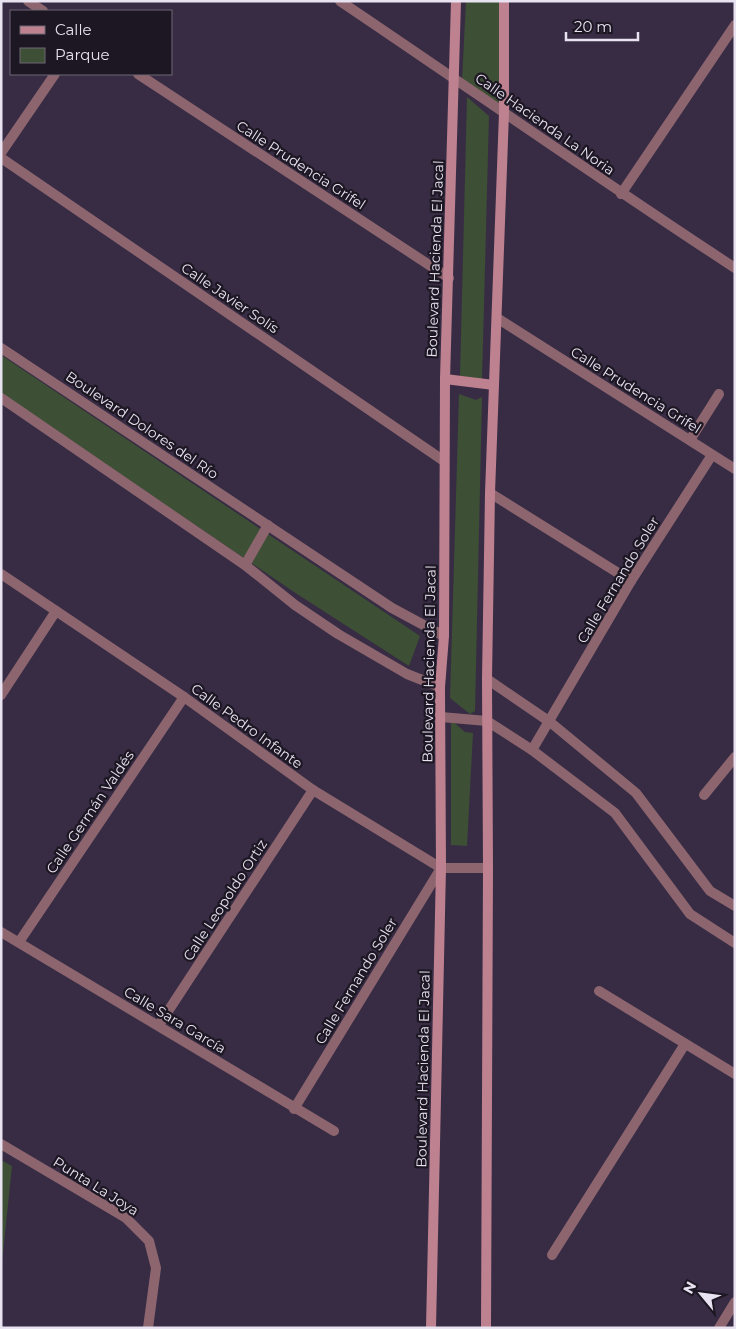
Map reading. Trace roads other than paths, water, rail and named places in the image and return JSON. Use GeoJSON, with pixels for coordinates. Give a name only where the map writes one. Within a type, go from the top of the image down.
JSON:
{"type":"FeatureCollection","features":[{"type":"Feature","properties":{"kind":"main road","name":"Boulevard Hacienda El Jacal"},"geometry":{"type":"LineString","coordinates":[[431,1328],[441,868],[440,687],[444,636],[445,379],[456,1]]}},
{"type":"Feature","properties":{"kind":"main road"},"geometry":{"type":"LineString","coordinates":[[486,1328],[487,721],[490,493],[504,112],[504,1]]}},
{"type":"Feature","properties":{"kind":"main road"},"geometry":{"type":"LineString","coordinates":[[445,379],[494,386]]}},
{"type":"Feature","properties":{"kind":"street"},"geometry":{"type":"LineString","coordinates":[[28,1],[42,10]]}},
{"type":"Feature","properties":{"kind":"street","name":"Calle Hacienda La Noria"},"geometry":{"type":"LineString","coordinates":[[340,1],[621,194],[735,268]]}},
{"type":"Feature","properties":{"kind":"street"},"geometry":{"type":"LineString","coordinates":[[621,194],[735,25]]}},
{"type":"Feature","properties":{"kind":"street"},"geometry":{"type":"LineString","coordinates":[[1,153],[54,75]]}},
{"type":"Feature","properties":{"kind":"street","name":"Calle Prudencia Grifel"},"geometry":{"type":"LineString","coordinates":[[140,75],[448,278]]}},
{"type":"Feature","properties":{"kind":"street","name":"Calle Javier Solís"},"geometry":{"type":"LineString","coordinates":[[1,158],[444,461]]}},
{"type":"Feature","properties":{"kind":"street","name":"Calle Prudencia Grifel"},"geometry":{"type":"LineString","coordinates":[[497,318],[735,469]]}},
{"type":"Feature","properties":{"kind":"street","name":"Boulevard Dolores del Río"},"geometry":{"type":"LineString","coordinates":[[1,348],[392,608],[444,636]]}},
{"type":"Feature","properties":{"kind":"street"},"geometry":{"type":"LineString","coordinates":[[690,440],[719,394]]}},
{"type":"Feature","properties":{"kind":"street"},"geometry":{"type":"LineString","coordinates":[[1,398],[245,565],[296,605],[338,634],[406,674],[440,687]]}},
{"type":"Feature","properties":{"kind":"street","name":"Calle Fernando Soler"},"geometry":{"type":"LineString","coordinates":[[532,750],[631,581],[712,455]]}},
{"type":"Feature","properties":{"kind":"street"},"geometry":{"type":"LineString","coordinates":[[490,493],[631,581]]}},
{"type":"Feature","properties":{"kind":"street"},"geometry":{"type":"LineString","coordinates":[[245,565],[268,525]]}},
{"type":"Feature","properties":{"kind":"street","name":"Calle Pedro Infante"},"geometry":{"type":"LineString","coordinates":[[1,574],[184,697],[313,790],[441,868]]}},
{"type":"Feature","properties":{"kind":"street"},"geometry":{"type":"LineString","coordinates":[[1,695],[56,611]]}},
{"type":"Feature","properties":{"kind":"street"},"geometry":{"type":"LineString","coordinates":[[488,680],[550,722],[636,793],[710,891],[735,906]]}},
{"type":"Feature","properties":{"kind":"street","name":"Calle Germán Valdés"},"geometry":{"type":"LineString","coordinates":[[20,942],[184,697]]}},
{"type":"Feature","properties":{"kind":"street"},"geometry":{"type":"LineString","coordinates":[[441,717],[487,721],[532,750],[616,813],[690,914],[735,943]]}},
{"type":"Feature","properties":{"kind":"street"},"geometry":{"type":"LineString","coordinates":[[704,796],[735,757]]}},
{"type":"Feature","properties":{"kind":"street","name":"Calle Leopoldo Ortiz"},"geometry":{"type":"LineString","coordinates":[[159,1026],[313,790]]}},
{"type":"Feature","properties":{"kind":"street"},"geometry":{"type":"LineString","coordinates":[[441,868],[488,868]]}},
{"type":"Feature","properties":{"kind":"street","name":"Calle Fernando Soler"},"geometry":{"type":"LineString","coordinates":[[294,1109],[441,868]]}},
{"type":"Feature","properties":{"kind":"street","name":"Calle Sara García"},"geometry":{"type":"LineString","coordinates":[[1,932],[294,1109],[334,1131]]}},
{"type":"Feature","properties":{"kind":"street"},"geometry":{"type":"LineString","coordinates":[[599,991],[735,1074]]}},
{"type":"Feature","properties":{"kind":"street"},"geometry":{"type":"LineString","coordinates":[[552,1255],[685,1044]]}},
{"type":"Feature","properties":{"kind":"street","name":"Punta La Joya"},"geometry":{"type":"LineString","coordinates":[[1,1144],[126,1218],[149,1242],[156,1268],[148,1328]]}},
{"type":"Feature","properties":{"kind":"street"},"geometry":{"type":"LineString","coordinates":[[719,1328],[735,1302]]}}]}
